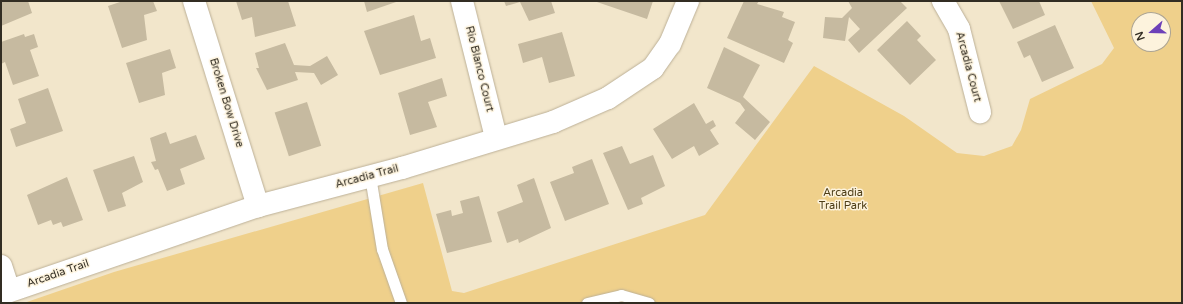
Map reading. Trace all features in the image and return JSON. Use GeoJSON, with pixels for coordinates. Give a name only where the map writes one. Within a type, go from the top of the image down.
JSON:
{"type":"FeatureCollection","features":[{"type":"Feature","properties":{"kind":"street","name":"Broken Bow Drive"},"geometry":{"type":"LineString","coordinates":[[194,1],[258,206]]}},
{"type":"Feature","properties":{"kind":"street","name":"Rio Blanco Court"},"geometry":{"type":"LineString","coordinates":[[462,1],[496,137]]}},
{"type":"Feature","properties":{"kind":"street","name":"Arcadia Trail"},"geometry":{"type":"LineString","coordinates":[[5,292],[258,206],[370,176],[496,137],[553,122],[629,87],[653,68],[670,44],[688,1]]}},
{"type":"Feature","properties":{"kind":"street","name":"Arcadia Court"},"geometry":{"type":"LineString","coordinates":[[943,1],[959,29],[980,112]]}},
{"type":"Feature","properties":{"kind":"street"},"geometry":{"type":"LineString","coordinates":[[1,266],[5,292]]}},
{"type":"Feature","properties":{"kind":"lane"},"geometry":{"type":"LineString","coordinates":[[370,176],[382,250],[401,303]]}},
{"type":"Feature","properties":{"kind":"lane"},"geometry":{"type":"LineString","coordinates":[[587,303],[621,295],[648,303]]}},
{"type":"Feature","properties":{"kind":"green space","name":"Arcadia Trail Park"},"geometry":{"type":"Polygon","coordinates":[[[1091,1],[1182,1],[1182,303],[24,303],[114,272],[423,183],[452,291],[464,293],[705,215],[814,66],[904,116],[957,153],[984,156],[1012,146],[1021,130],[1030,99],[1102,64],[1114,48],[1091,1]]]}},
{"type":"Feature","properties":{"kind":"building"},"geometry":{"type":"Polygon","coordinates":[[[1,1],[28,1],[32,13],[1,26],[1,1]]]}},
{"type":"Feature","properties":{"kind":"building"},"geometry":{"type":"Polygon","coordinates":[[[123,1],[153,1],[157,11],[144,15],[147,40],[122,48],[108,6],[123,1]]]}},
{"type":"Feature","properties":{"kind":"building"},"geometry":{"type":"Polygon","coordinates":[[[236,1],[288,1],[296,26],[255,37],[252,17],[242,20],[236,1]]]}},
{"type":"Feature","properties":{"kind":"building"},"geometry":{"type":"Polygon","coordinates":[[[364,1],[399,1],[367,12],[364,1]]]}},
{"type":"Feature","properties":{"kind":"building"},"geometry":{"type":"Polygon","coordinates":[[[504,1],[551,1],[555,13],[529,21],[520,2],[506,6],[504,1]]]}},
{"type":"Feature","properties":{"kind":"building"},"geometry":{"type":"Polygon","coordinates":[[[594,1],[653,1],[647,19],[594,1]]]}},
{"type":"Feature","properties":{"kind":"building"},"geometry":{"type":"Polygon","coordinates":[[[744,1],[759,1],[757,4],[784,12],[782,17],[795,22],[788,40],[793,43],[784,63],[727,38],[744,1]]]}},
{"type":"Feature","properties":{"kind":"building"},"geometry":{"type":"Polygon","coordinates":[[[848,1],[900,1],[907,8],[859,53],[848,40],[860,29],[849,17],[845,41],[823,38],[825,17],[842,18],[852,8],[848,1]]]}},
{"type":"Feature","properties":{"kind":"building"},"geometry":{"type":"Polygon","coordinates":[[[999,1],[1039,1],[1045,15],[1013,29],[999,1]]]}},
{"type":"Feature","properties":{"kind":"building"},"geometry":{"type":"Polygon","coordinates":[[[414,15],[421,41],[430,38],[436,58],[380,75],[364,31],[414,15]]]}},
{"type":"Feature","properties":{"kind":"building"},"geometry":{"type":"Polygon","coordinates":[[[907,21],[921,36],[917,40],[936,60],[910,85],[877,50],[907,21]]]}},
{"type":"Feature","properties":{"kind":"building"},"geometry":{"type":"Polygon","coordinates":[[[1055,25],[1074,68],[1042,82],[1030,55],[1024,58],[1017,42],[1055,25]]]}},
{"type":"Feature","properties":{"kind":"building"},"geometry":{"type":"Polygon","coordinates":[[[562,32],[575,76],[549,83],[542,57],[523,63],[518,44],[562,32]]]}},
{"type":"Feature","properties":{"kind":"building"},"geometry":{"type":"Polygon","coordinates":[[[24,34],[25,37],[34,34],[38,47],[30,50],[39,76],[13,85],[5,62],[1,64],[1,42],[24,34]]]}},
{"type":"Feature","properties":{"kind":"building"},"geometry":{"type":"Polygon","coordinates":[[[285,43],[294,65],[310,66],[327,56],[338,75],[321,85],[314,73],[295,72],[298,80],[267,90],[256,68],[259,68],[255,53],[285,43]]]}},
{"type":"Feature","properties":{"kind":"building"},"geometry":{"type":"Polygon","coordinates":[[[724,47],[760,65],[743,97],[770,122],[755,140],[735,123],[745,110],[740,103],[707,88],[724,47]]]}},
{"type":"Feature","properties":{"kind":"building"},"geometry":{"type":"Polygon","coordinates":[[[170,49],[176,68],[162,73],[165,95],[139,103],[126,63],[170,49]]]}},
{"type":"Feature","properties":{"kind":"building"},"geometry":{"type":"Polygon","coordinates":[[[442,78],[447,96],[428,102],[437,127],[410,135],[398,93],[442,78]]]}},
{"type":"Feature","properties":{"kind":"building"},"geometry":{"type":"Polygon","coordinates":[[[48,88],[63,131],[16,147],[10,129],[26,123],[18,99],[48,88]]]}},
{"type":"Feature","properties":{"kind":"building"},"geometry":{"type":"Polygon","coordinates":[[[307,102],[321,146],[289,156],[275,113],[307,102]]]}},
{"type":"Feature","properties":{"kind":"building"},"geometry":{"type":"Polygon","coordinates":[[[694,103],[706,124],[713,120],[716,126],[710,130],[719,144],[699,156],[694,146],[672,159],[653,129],[694,103]]]}},
{"type":"Feature","properties":{"kind":"building"},"geometry":{"type":"Polygon","coordinates":[[[166,132],[170,144],[196,135],[205,159],[180,169],[185,184],[167,191],[158,169],[155,170],[151,162],[156,161],[150,138],[166,132]]]}},
{"type":"Feature","properties":{"kind":"building"},"geometry":{"type":"Polygon","coordinates":[[[622,146],[630,164],[653,155],[665,186],[641,198],[643,204],[628,210],[603,153],[622,146]]]}},
{"type":"Feature","properties":{"kind":"building"},"geometry":{"type":"Polygon","coordinates":[[[134,156],[143,182],[122,193],[126,206],[108,212],[93,170],[134,156]]]}},
{"type":"Feature","properties":{"kind":"building"},"geometry":{"type":"Polygon","coordinates":[[[592,159],[609,204],[565,221],[550,182],[574,173],[572,167],[592,159]]]}},
{"type":"Feature","properties":{"kind":"building"},"geometry":{"type":"Polygon","coordinates":[[[67,177],[83,220],[63,227],[61,222],[53,225],[51,220],[38,225],[27,195],[67,177]]]}},
{"type":"Feature","properties":{"kind":"building"},"geometry":{"type":"Polygon","coordinates":[[[534,178],[551,228],[519,243],[518,239],[507,243],[497,212],[523,202],[517,185],[534,178]]]}},
{"type":"Feature","properties":{"kind":"building"},"geometry":{"type":"Polygon","coordinates":[[[479,196],[492,242],[447,253],[436,214],[451,210],[452,216],[463,213],[460,201],[479,196]]]}}]}
